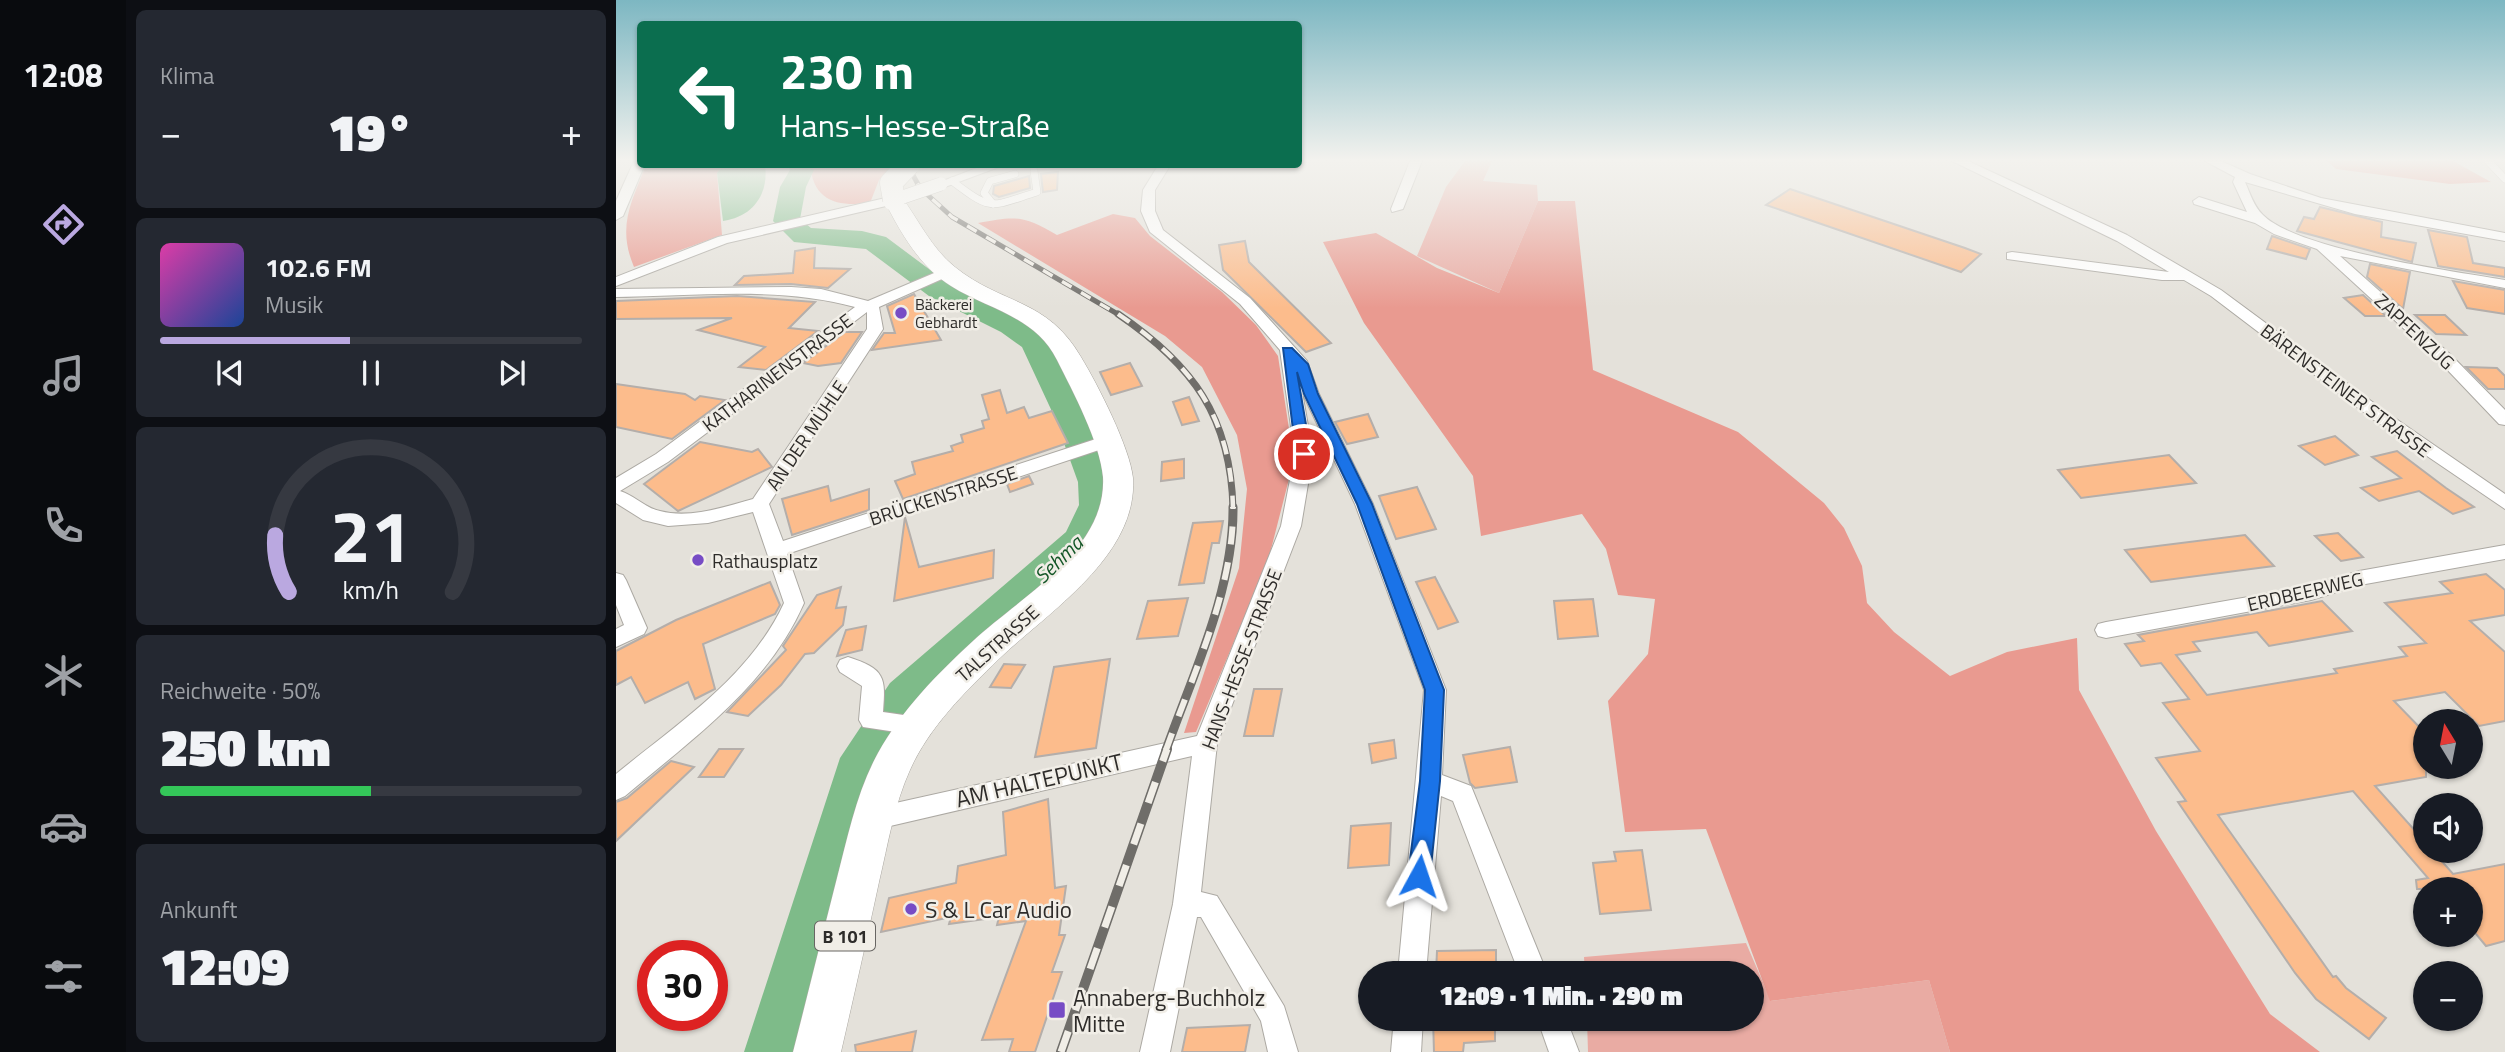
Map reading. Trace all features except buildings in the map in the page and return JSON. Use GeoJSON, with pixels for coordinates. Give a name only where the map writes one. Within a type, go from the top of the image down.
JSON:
{"type":"FeatureCollection","features":[{"type":"Feature","properties":{"kind":"main road","name":"TALSTRASSE"},"geometry":{"type":"LineString","coordinates":[[817,1052],[873,819],[908,725],[988,649],[1066,582],[1100,541],[1116,503],[1118,481],[1069,358],[1044,323],[941,274],[899,210]]}},
{"type":"Feature","properties":{"kind":"street"},"geometry":{"type":"LineString","coordinates":[[617,281],[694,250],[752,232],[853,210]]}},
{"type":"Feature","properties":{"kind":"street"},"geometry":{"type":"LineString","coordinates":[[1148,210],[1157,232],[1245,301],[1301,364],[1316,405],[1364,504],[1435,690],[1430,781],[1413,961]]}},
{"type":"Feature","properties":{"kind":"street","name":"BÄRENSTEINER STRASSE"},"geometry":{"type":"LineString","coordinates":[[2063,210],[2122,238],[2216,293],[2380,416],[2505,503]]}},
{"type":"Feature","properties":{"kind":"street"},"geometry":{"type":"LineString","coordinates":[[2228,210],[2323,246],[2505,284]]}},
{"type":"Feature","properties":{"kind":"street"},"geometry":{"type":"LineString","coordinates":[[2254,210],[2259,220]]}},
{"type":"Feature","properties":{"kind":"street"},"geometry":{"type":"LineString","coordinates":[[2356,210],[2505,237]]}},
{"type":"Feature","properties":{"kind":"street","name":"ZAPFENZUG"},"geometry":{"type":"LineString","coordinates":[[2323,246],[2323,251],[2444,357],[2505,420]]}},
{"type":"Feature","properties":{"kind":"street","name":"BÄRENSTEINER STRASSE"},"geometry":{"type":"LineString","coordinates":[[2012,256],[2162,276],[2187,276]]}},
{"type":"Feature","properties":{"kind":"street","name":"KATHARINENSTRASSE"},"geometry":{"type":"LineString","coordinates":[[616,486],[662,457],[855,312],[941,274]]}},
{"type":"Feature","properties":{"kind":"street"},"geometry":{"type":"LineString","coordinates":[[617,281],[821,293],[870,306]]}},
{"type":"Feature","properties":{"kind":"street","name":"AN DER MÜHLE"},"geometry":{"type":"LineString","coordinates":[[616,789],[749,674],[781,635],[794,603],[761,504],[780,470],[843,381],[875,328],[874,311],[870,306]]}},
{"type":"Feature","properties":{"kind":"street","name":"HANS-HESSE-STRASSE"},"geometry":{"type":"LineString","coordinates":[[1155,1052],[1186,904],[1205,744],[1291,526],[1304,454],[1287,351]]}},
{"type":"Feature","properties":{"kind":"street","name":"BRÜCKENSTRASSE"},"geometry":{"type":"LineString","coordinates":[[778,550],[1101,443]]}},
{"type":"Feature","properties":{"kind":"street"},"geometry":{"type":"LineString","coordinates":[[616,496],[627,499],[652,516],[675,519],[705,517],[761,504]]}},
{"type":"Feature","properties":{"kind":"street","name":"ERDBEERWEG"},"geometry":{"type":"LineString","coordinates":[[2105,630],[2311,593],[2359,578],[2505,552]]}},
{"type":"Feature","properties":{"kind":"street"},"geometry":{"type":"LineString","coordinates":[[616,580],[636,628],[616,639]]}},
{"type":"Feature","properties":{"kind":"street"},"geometry":{"type":"LineString","coordinates":[[848,666],[874,682],[871,720],[908,725]]}},
{"type":"Feature","properties":{"kind":"street","name":"AM HALTEPUNKT"},"geometry":{"type":"LineString","coordinates":[[873,819],[1205,744]]}},
{"type":"Feature","properties":{"kind":"street"},"geometry":{"type":"LineString","coordinates":[[1430,781],[1462,794],[1528,961]]}},
{"type":"Feature","properties":{"kind":"street"},"geometry":{"type":"LineString","coordinates":[[1186,904],[1208,905],[1274,1016],[1283,1052]]}},
{"type":"Feature","properties":{"kind":"street"},"geometry":{"type":"LineString","coordinates":[[1406,1052],[1408,1031]]}},
{"type":"Feature","properties":{"kind":"street"},"geometry":{"type":"LineString","coordinates":[[1556,1031],[1564,1052]]}},
{"type":"Feature","properties":{"kind":"shaded area"},"geometry":{"type":"Polygon","coordinates":[[[629,210],[720,210],[722,235],[634,267],[627,240],[629,210]]]}},
{"type":"Feature","properties":{"kind":"shaded area"},"geometry":{"type":"Polygon","coordinates":[[[722,210],[750,210],[734,219],[723,221],[722,210]]]}},
{"type":"Feature","properties":{"kind":"shaded area"},"geometry":{"type":"Polygon","coordinates":[[[1436,210],[1534,210],[1499,293],[1417,256],[1436,210]]]}},
{"type":"Feature","properties":{"kind":"shaded area"},"geometry":{"type":"Polygon","coordinates":[[[1534,210],[1576,210],[1593,370],[1738,432],[1824,503],[1844,528],[1862,566],[1867,603],[1894,632],[1950,676],[2007,652],[2077,638],[2079,690],[2156,831],[2270,1014],[2320,1052],[1950,1052],[1929,980],[1770,1001],[1764,985],[1764,961],[1755,961],[1706,829],[1625,832],[1608,701],[1648,654],[1655,599],[1618,595],[1606,549],[1582,514],[1481,536],[1473,476],[1364,323],[1323,242],[1376,233],[1437,268],[1499,293],[1534,210]]]}},
{"type":"Feature","properties":{"kind":"shaded area"},"geometry":{"type":"Polygon","coordinates":[[[1113,214],[1135,218],[1150,236],[1222,292],[1256,325],[1278,356],[1289,429],[1289,479],[1268,561],[1196,732],[1184,733],[1239,568],[1247,489],[1237,435],[1202,367],[1165,336],[978,223],[1019,219],[1057,235],[1113,214]]]}},
{"type":"Feature","properties":{"kind":"shaded area"},"geometry":{"type":"Polygon","coordinates":[[[1746,943],[1754,961],[1584,961],[1584,957],[1746,943]]]}},
{"type":"Feature","properties":{"kind":"shaded area"},"geometry":{"type":"Polygon","coordinates":[[[1929,980],[1950,1052],[1588,1052],[1587,1031],[1764,1031],[1764,985],[1771,1001],[1929,980]]]}},
{"type":"Feature","properties":{"kind":"waterway","name":"Sehma"},"geometry":{"type":"LineString","coordinates":[[774,1052],[857,773],[906,696],[1082,540],[1098,505],[1096,482],[1072,418],[1035,342],[1012,326],[939,290],[876,243],[862,239],[804,236],[786,221],[788,210]]}},
{"type":"Feature","properties":{"kind":"railway"},"geometry":{"type":"LineString","coordinates":[[944,210],[1120,315]]}},
{"type":"Feature","properties":{"kind":"railway"},"geometry":{"type":"LineString","coordinates":[[1120,315],[1167,353],[1203,396],[1216,420],[1225,447],[1231,476],[1233,508]]}},
{"type":"Feature","properties":{"kind":"railway"},"geometry":{"type":"LineString","coordinates":[[1166,750],[1219,600],[1232,538],[1233,508]]}},
{"type":"Feature","properties":{"kind":"railway"},"geometry":{"type":"LineString","coordinates":[[1061,1052],[1167,749]]}},
{"type":"Feature","properties":{"kind":"place","name":"Bäckerei Gebhardt"},"geometry":{"type":"Point","coordinates":[901,313]}},
{"type":"Feature","properties":{"kind":"place","name":"Rathausplatz"},"geometry":{"type":"Point","coordinates":[698,560]}},
{"type":"Feature","properties":{"kind":"place","name":"S & L Car Audio"},"geometry":{"type":"Point","coordinates":[911,909]}},
{"type":"Feature","properties":{"kind":"place","name":"Annaberg-Buchholz Mitte"},"geometry":{"type":"Point","coordinates":[1057,1010]}},
{"type":"Feature","properties":{"kind":"route"},"geometry":{"type":"LineString","coordinates":[[1304,454],[1287,351],[1301,364],[1311,394],[1364,504],[1435,690],[1430,781],[1419,876]]}}]}
